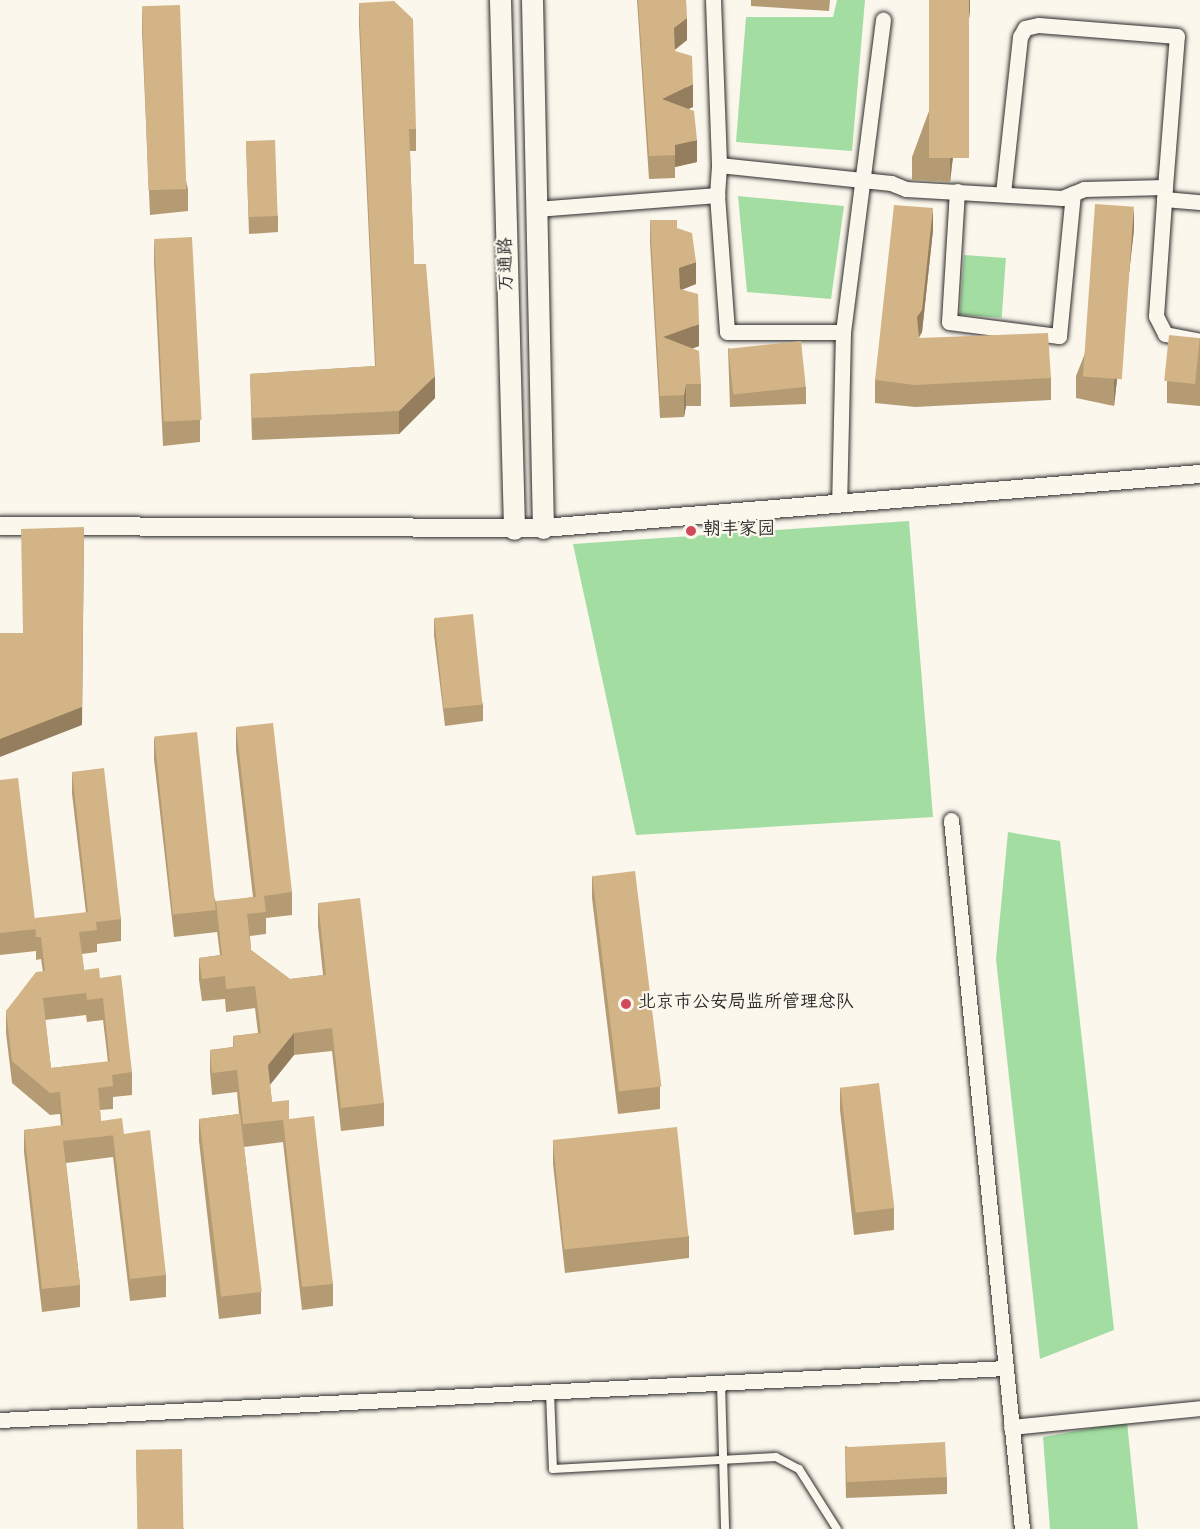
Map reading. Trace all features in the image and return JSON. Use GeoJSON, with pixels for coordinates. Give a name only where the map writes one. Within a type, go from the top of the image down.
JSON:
{"type":"FeatureCollection","features":[{"type":"Feature","properties":{"kind":"main road","name":"万通路"},"geometry":{"type":"LineString","coordinates":[[500,0],[514,529]]}},
{"type":"Feature","properties":{"kind":"main road","name":"万通路"},"geometry":{"type":"LineString","coordinates":[[532,0],[543,528]]}},
{"type":"Feature","properties":{"kind":"street"},"geometry":{"type":"LineString","coordinates":[[713,0],[719,165],[717,195],[727,332],[843,332]]}},
{"type":"Feature","properties":{"kind":"street"},"geometry":{"type":"LineString","coordinates":[[839,503],[843,332],[884,20]]}},
{"type":"Feature","properties":{"kind":"street"},"geometry":{"type":"LineString","coordinates":[[1004,194],[1020,37],[1026,28],[1038,25],[1176,36],[1156,316],[1165,334],[1200,340]]}},
{"type":"Feature","properties":{"kind":"street"},"geometry":{"type":"LineString","coordinates":[[719,165],[891,183],[906,189],[1062,198],[1084,189],[1165,193],[1200,202]]}},
{"type":"Feature","properties":{"kind":"street"},"geometry":{"type":"LineString","coordinates":[[944,340],[949,322],[957,191]]}},
{"type":"Feature","properties":{"kind":"street"},"geometry":{"type":"LineString","coordinates":[[949,322],[1059,336],[1073,194]]}},
{"type":"Feature","properties":{"kind":"street"},"geometry":{"type":"LineString","coordinates":[[536,209],[717,195]]}},
{"type":"Feature","properties":{"kind":"street"},"geometry":{"type":"LineString","coordinates":[[0,526],[543,528],[1200,474]]}},
{"type":"Feature","properties":{"kind":"street"},"geometry":{"type":"LineString","coordinates":[[951,820],[1022,1529]]}},
{"type":"Feature","properties":{"kind":"street"},"geometry":{"type":"LineString","coordinates":[[0,1420],[1005,1368]]}},
{"type":"Feature","properties":{"kind":"street"},"geometry":{"type":"LineString","coordinates":[[1011,1427],[1200,1407]]}},
{"type":"Feature","properties":{"kind":"lane"},"geometry":{"type":"LineString","coordinates":[[721,1383],[725,1529]]}},
{"type":"Feature","properties":{"kind":"lane"},"geometry":{"type":"LineString","coordinates":[[550,1392],[553,1469],[763,1457],[788,1462],[807,1480],[837,1529]]}},
{"type":"Feature","properties":{"kind":"green space"},"geometry":{"type":"Polygon","coordinates":[[[837,0],[865,0],[852,151],[736,142],[746,17],[833,17],[837,0]]]}},
{"type":"Feature","properties":{"kind":"green space"},"geometry":{"type":"Polygon","coordinates":[[[738,196],[844,206],[831,299],[747,292],[738,196]]]}},
{"type":"Feature","properties":{"kind":"green space"},"geometry":{"type":"Polygon","coordinates":[[[964,255],[1006,258],[1002,318],[960,315],[964,255]]]}},
{"type":"Feature","properties":{"kind":"green space"},"geometry":{"type":"Polygon","coordinates":[[[909,521],[933,817],[636,835],[573,544],[909,521]]]}},
{"type":"Feature","properties":{"kind":"green space"},"geometry":{"type":"Polygon","coordinates":[[[1008,832],[1060,841],[1114,1330],[1040,1359],[996,959],[1008,832]]]}},
{"type":"Feature","properties":{"kind":"green space"},"geometry":{"type":"Polygon","coordinates":[[[1127,1422],[1138,1529],[1050,1529],[1043,1437],[1127,1422]]]}},
{"type":"Feature","properties":{"kind":"building"},"geometry":{"type":"Polygon","coordinates":[[[638,0],[686,0],[687,18],[674,28],[675,51],[692,56],[693,84],[662,99],[694,111],[697,140],[675,145],[675,155],[649,156],[638,0]]]}},
{"type":"Feature","properties":{"kind":"building"},"geometry":{"type":"Polygon","coordinates":[[[929,0],[969,0],[969,158],[929,158],[929,0]]]}},
{"type":"Feature","properties":{"kind":"building"},"geometry":{"type":"Polygon","coordinates":[[[394,1],[413,19],[416,129],[409,129],[414,264],[426,264],[435,376],[399,411],[252,418],[250,374],[376,366],[359,3],[394,1]]]}},
{"type":"Feature","properties":{"kind":"building"},"geometry":{"type":"Polygon","coordinates":[[[180,5],[186,189],[148,190],[142,6],[180,5]]]}},
{"type":"Feature","properties":{"kind":"building"},"geometry":{"type":"Polygon","coordinates":[[[275,140],[278,216],[249,217],[246,141],[275,140]]]}},
{"type":"Feature","properties":{"kind":"building"},"geometry":{"type":"Polygon","coordinates":[[[1095,204],[1134,207],[1122,379],[1083,377],[1095,204]]]}},
{"type":"Feature","properties":{"kind":"building"},"geometry":{"type":"Polygon","coordinates":[[[894,205],[933,208],[922,310],[917,317],[919,338],[1048,333],[1051,378],[915,385],[875,380],[894,205]]]}},
{"type":"Feature","properties":{"kind":"building"},"geometry":{"type":"Polygon","coordinates":[[[650,220],[677,220],[677,228],[692,233],[696,262],[679,268],[680,289],[698,294],[699,324],[663,337],[699,351],[701,384],[686,384],[684,395],[660,396],[650,220]]]}},
{"type":"Feature","properties":{"kind":"building"},"geometry":{"type":"Polygon","coordinates":[[[192,237],[202,420],[164,422],[154,239],[192,237]]]}},
{"type":"Feature","properties":{"kind":"building"},"geometry":{"type":"Polygon","coordinates":[[[1169,335],[1200,338],[1195,384],[1164,381],[1169,335]]]}},
{"type":"Feature","properties":{"kind":"building"},"geometry":{"type":"Polygon","coordinates":[[[801,341],[806,387],[733,394],[728,349],[801,341]]]}},
{"type":"Feature","properties":{"kind":"building"},"geometry":{"type":"Polygon","coordinates":[[[84,527],[82,707],[0,739],[0,633],[23,633],[21,529],[84,527]]]}},
{"type":"Feature","properties":{"kind":"building"},"geometry":{"type":"Polygon","coordinates":[[[473,614],[483,705],[444,709],[434,618],[473,614]]]}},
{"type":"Feature","properties":{"kind":"building"},"geometry":{"type":"Polygon","coordinates":[[[273,723],[292,892],[264,896],[266,912],[247,914],[251,950],[290,979],[326,975],[318,903],[360,898],[384,1103],[341,1108],[332,1028],[294,1033],[268,1065],[272,1102],[289,1100],[289,1119],[314,1116],[333,1284],[302,1287],[283,1120],[243,1124],[237,1070],[212,1073],[210,1050],[234,1047],[233,1036],[261,1033],[255,986],[226,989],[225,976],[202,979],[199,958],[222,955],[216,901],[256,897],[236,727],[273,723]]]}},
{"type":"Feature","properties":{"kind":"building"},"geometry":{"type":"Polygon","coordinates":[[[197,732],[216,910],[173,915],[154,736],[197,732]]]}},
{"type":"Feature","properties":{"kind":"building"},"geometry":{"type":"Polygon","coordinates":[[[104,768],[121,919],[96,922],[97,930],[79,932],[84,970],[99,968],[100,978],[121,975],[132,1072],[112,1075],[113,1086],[98,1088],[101,1121],[122,1118],[124,1134],[150,1130],[166,1275],[130,1279],[113,1135],[63,1141],[80,1285],[42,1289],[24,1130],[63,1125],[60,1092],[50,1093],[12,1061],[6,1011],[36,972],[45,971],[41,937],[36,937],[35,918],[88,912],[72,772],[104,768]],[[86,993],[43,998],[51,1068],[110,1061],[103,998],[87,1000],[86,993]]]}},
{"type":"Feature","properties":{"kind":"building"},"geometry":{"type":"Polygon","coordinates":[[[18,778],[36,929],[0,933],[0,780],[18,778]]]}},
{"type":"Feature","properties":{"kind":"building","name":"北京市公安局监所管理总队"},"geometry":{"type":"Polygon","coordinates":[[[635,871],[661,1086],[619,1092],[592,876],[635,871]]]}},
{"type":"Feature","properties":{"kind":"building"},"geometry":{"type":"Polygon","coordinates":[[[879,1083],[894,1208],[856,1213],[840,1088],[879,1083]]]}},
{"type":"Feature","properties":{"kind":"building"},"geometry":{"type":"Polygon","coordinates":[[[240,1114],[262,1292],[221,1297],[199,1119],[240,1114]]]}},
{"type":"Feature","properties":{"kind":"building"},"geometry":{"type":"Polygon","coordinates":[[[677,1127],[688,1236],[564,1249],[553,1140],[677,1127]]]}},
{"type":"Feature","properties":{"kind":"building"},"geometry":{"type":"Polygon","coordinates":[[[945,1442],[947,1477],[847,1482],[845,1447],[945,1442]]]}},
{"type":"Feature","properties":{"kind":"building"},"geometry":{"type":"Polygon","coordinates":[[[182,1449],[183,1529],[137,1529],[136,1450],[182,1449]]]}},
{"type":"Feature","properties":{"kind":"place","name":"朝丰家园"},"geometry":{"type":"Point","coordinates":[691,531]}},
{"type":"Feature","properties":{"kind":"place","name":"北京市公安局监所管理总队"},"geometry":{"type":"Point","coordinates":[626,1004]}}]}
